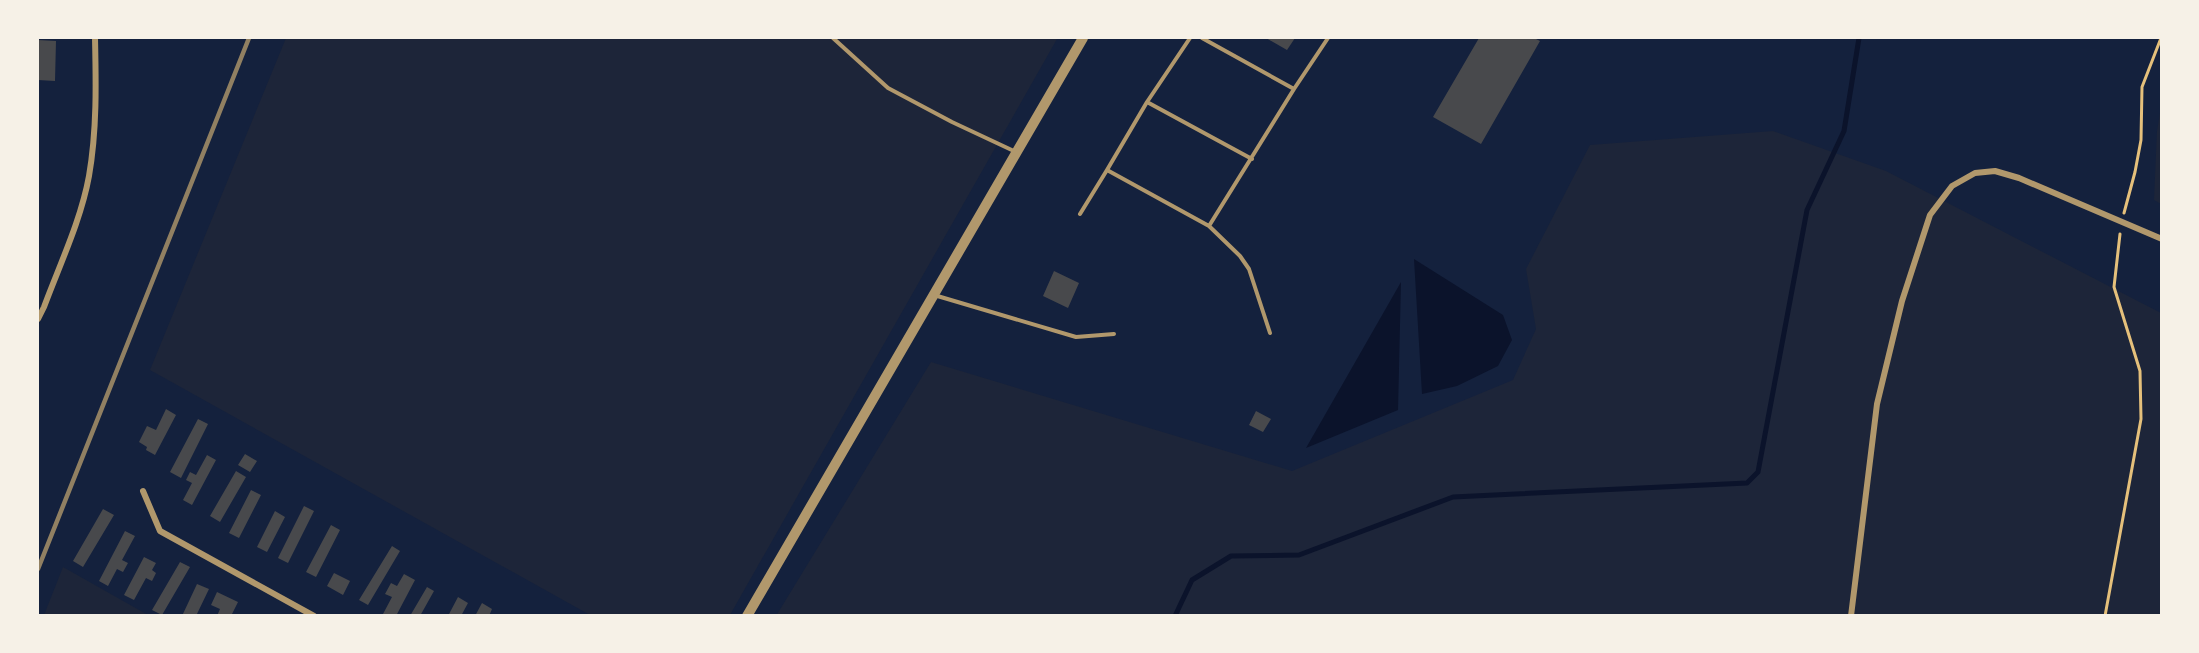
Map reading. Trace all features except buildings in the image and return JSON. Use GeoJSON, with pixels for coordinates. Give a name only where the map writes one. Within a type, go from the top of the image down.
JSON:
{"type":"FeatureCollection","features":[{"type":"Feature","properties":{"kind":"street"},"geometry":{"type":"LineString","coordinates":[[38,319],[77,217],[89,177],[94,138],[95,38]]}},
{"type":"Feature","properties":{"kind":"street"},"geometry":{"type":"LineString","coordinates":[[747,615],[1083,38]]}},
{"type":"Feature","properties":{"kind":"street"},"geometry":{"type":"LineString","coordinates":[[1851,615],[1877,404],[1902,301],[1930,215],[1952,186],[1975,173],[1995,171],[2019,178],[2162,239]]}},
{"type":"Feature","properties":{"kind":"street"},"geometry":{"type":"LineString","coordinates":[[143,491],[160,531],[314,615]]}},
{"type":"Feature","properties":{"kind":"lane"},"geometry":{"type":"LineString","coordinates":[[833,38],[888,88],[1016,152]]}},
{"type":"Feature","properties":{"kind":"lane"},"geometry":{"type":"LineString","coordinates":[[1080,214],[1146,102],[1190,38]]}},
{"type":"Feature","properties":{"kind":"lane"},"geometry":{"type":"LineString","coordinates":[[1202,38],[1294,89]]}},
{"type":"Feature","properties":{"kind":"lane"},"geometry":{"type":"LineString","coordinates":[[1209,226],[1328,38]]}},
{"type":"Feature","properties":{"kind":"lane"},"geometry":{"type":"LineString","coordinates":[[1146,102],[1252,159]]}},
{"type":"Feature","properties":{"kind":"lane"},"geometry":{"type":"LineString","coordinates":[[1107,170],[1209,226],[1240,256],[1249,269],[1270,333]]}},
{"type":"Feature","properties":{"kind":"lane"},"geometry":{"type":"LineString","coordinates":[[934,294],[1076,337],[1114,334]]}},
{"type":"Feature","properties":{"kind":"path"},"geometry":{"type":"LineString","coordinates":[[2105,615],[2141,419],[2140,371],[2114,287],[2122,223],[2141,141],[2142,87],[2161,38]]}},
{"type":"Feature","properties":{"kind":"shaded area"},"geometry":{"type":"Polygon","coordinates":[[[286,38],[1057,39],[730,615],[590,615],[150,370],[286,38]]]}},
{"type":"Feature","properties":{"kind":"shaded area"},"geometry":{"type":"Polygon","coordinates":[[[2161,107],[2161,204],[2154,200],[2157,131],[2161,107]]]}},
{"type":"Feature","properties":{"kind":"shaded area"},"geometry":{"type":"Polygon","coordinates":[[[1773,131],[1886,171],[2161,313],[2161,615],[776,616],[931,362],[1292,471],[1513,380],[1536,329],[1526,269],[1590,145],[1773,131]]]}},
{"type":"Feature","properties":{"kind":"shaded area"},"geometry":{"type":"Polygon","coordinates":[[[1414,259],[1503,315],[1512,340],[1498,366],[1457,386],[1422,394],[1414,259]]]}},
{"type":"Feature","properties":{"kind":"shaded area"},"geometry":{"type":"Polygon","coordinates":[[[1401,282],[1398,410],[1306,448],[1401,282]]]}},
{"type":"Feature","properties":{"kind":"shaded area"},"geometry":{"type":"Polygon","coordinates":[[[63,567],[148,615],[44,615],[63,567]]]}},
{"type":"Feature","properties":{"kind":"waterway"},"geometry":{"type":"LineString","coordinates":[[1175,616],[1192,580],[1231,556],[1299,555],[1453,497],[1747,483],[1758,472],[1807,210],[1844,131],[1859,38]]}},
{"type":"Feature","properties":{"kind":"railway"},"geometry":{"type":"LineString","coordinates":[[38,569],[249,38]]}}]}
